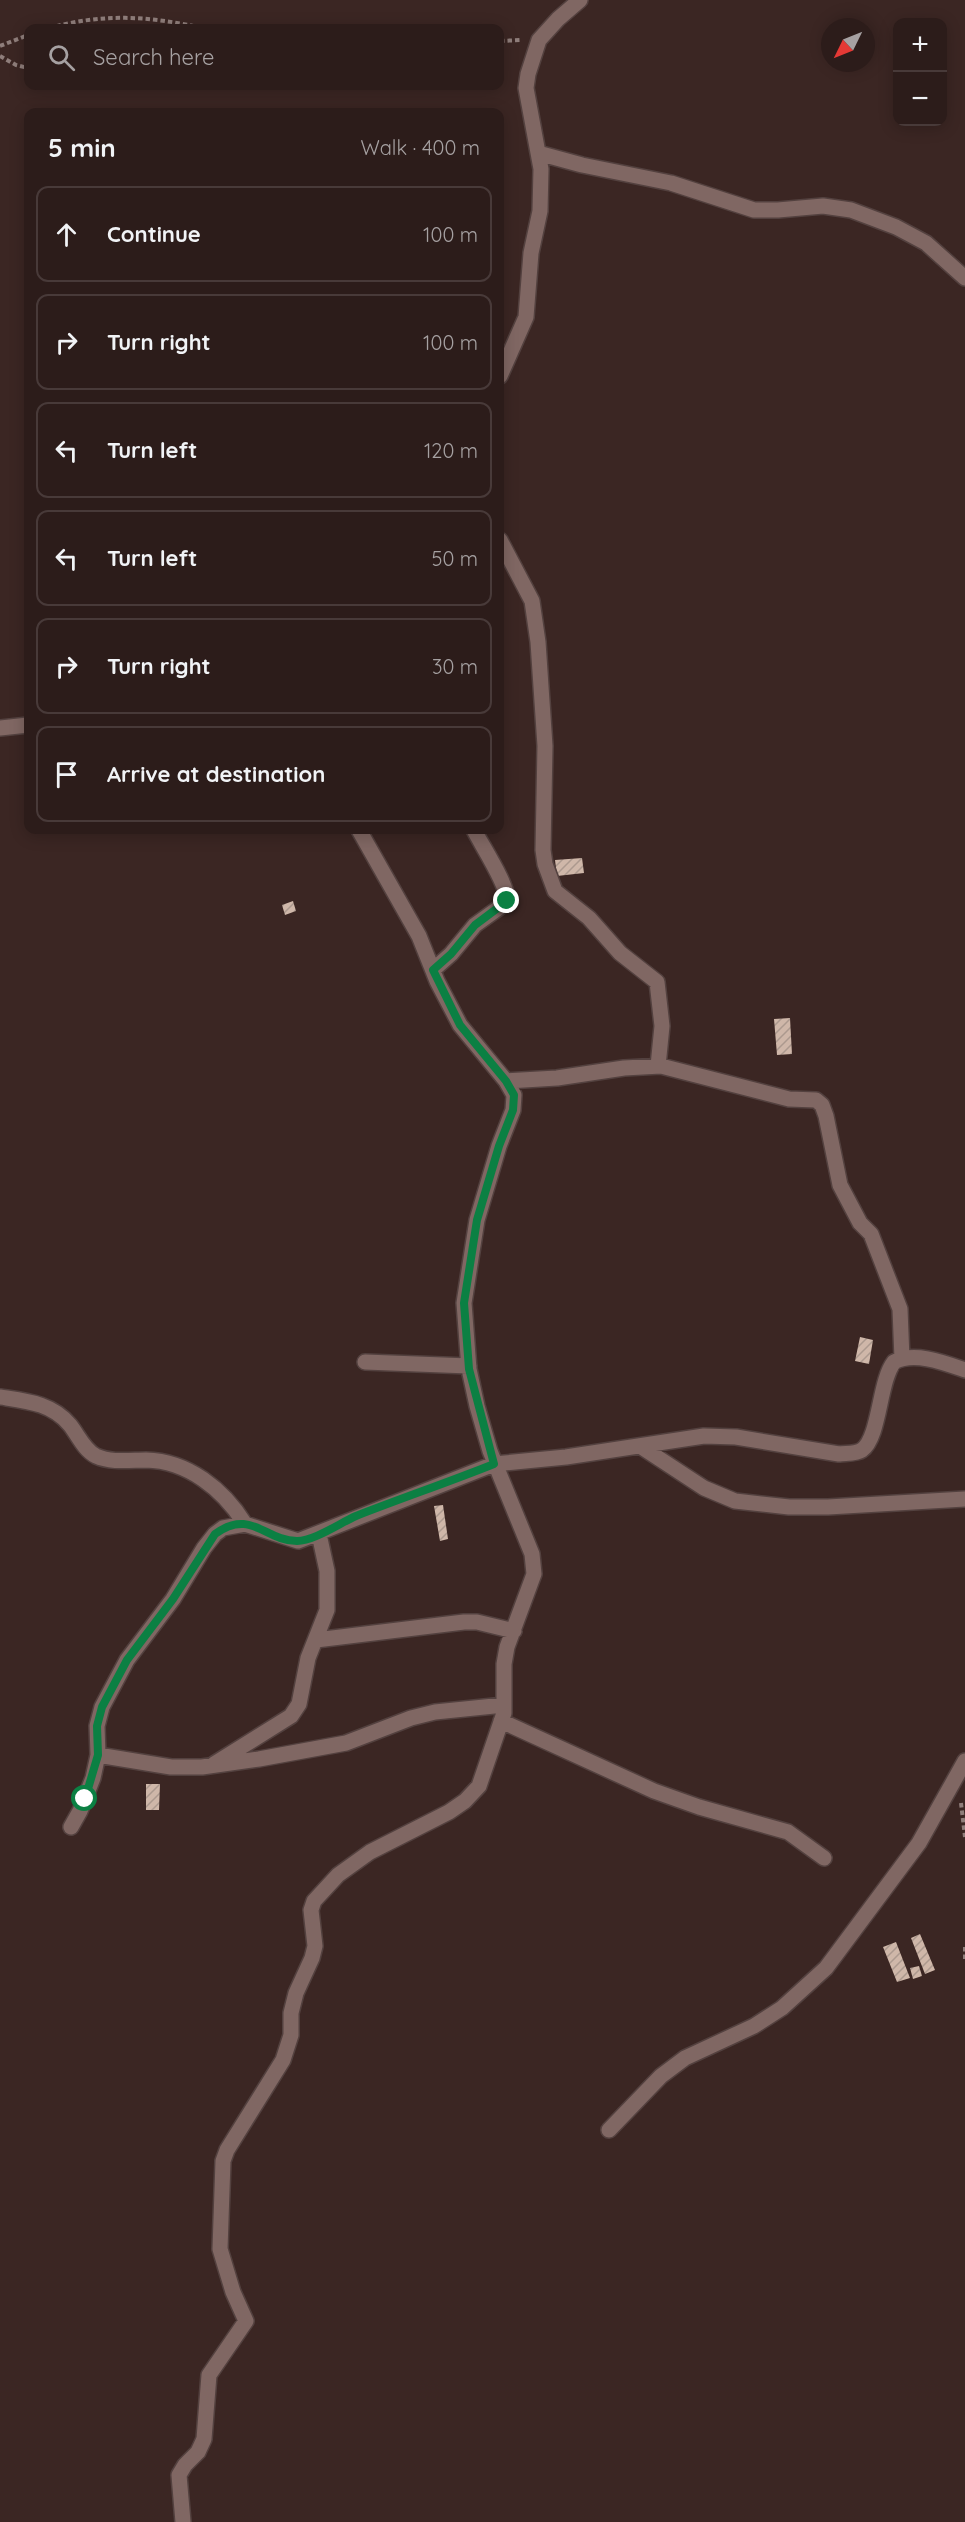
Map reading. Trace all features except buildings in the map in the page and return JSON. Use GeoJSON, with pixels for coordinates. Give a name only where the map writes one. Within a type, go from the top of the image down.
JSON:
{"type":"FeatureCollection","features":[{"type":"Feature","properties":{"kind":"street"},"geometry":{"type":"LineString","coordinates":[[504,367],[526,317],[529,272],[540,211],[538,153],[526,88],[532,59],[539,40],[580,0]]}},
{"type":"Feature","properties":{"kind":"street"},"geometry":{"type":"LineString","coordinates":[[538,153],[582,165],[670,183],[754,210],[823,206],[851,210],[896,227],[926,243],[965,278]]}},
{"type":"Feature","properties":{"kind":"street"},"geometry":{"type":"LineString","coordinates":[[504,548],[532,601],[538,642],[545,746],[543,850],[545,864],[555,891],[589,918],[620,953],[657,982],[662,1026],[658,1066]]}},
{"type":"Feature","properties":{"kind":"street"},"geometry":{"type":"LineString","coordinates":[[0,728],[24,725]]}},
{"type":"Feature","properties":{"kind":"street"},"geometry":{"type":"LineString","coordinates":[[183,2522],[179,2475],[198,2452],[204,2439],[208,2375],[246,2321],[233,2292],[220,2249],[223,2161],[227,2150],[283,2060],[291,2035],[291,2013],[296,1994],[315,1946],[311,1910],[314,1901],[338,1875],[370,1852],[465,1801],[479,1786],[501,1721],[507,1647],[534,1574],[532,1554],[494,1464],[469,1366],[464,1303],[477,1220],[499,1146],[513,1110],[514,1095],[506,1081],[460,1025],[419,936],[360,834]]}},
{"type":"Feature","properties":{"kind":"street"},"geometry":{"type":"LineString","coordinates":[[433,970],[451,954],[475,925],[507,902],[504,882],[485,854],[476,834]]}},
{"type":"Feature","properties":{"kind":"street"},"geometry":{"type":"LineString","coordinates":[[506,1081],[557,1078],[624,1068],[658,1066],[691,1072],[734,1086],[789,1099],[816,1100],[822,1105],[829,1127],[840,1185],[860,1223],[871,1234],[900,1309],[902,1359]]}},
{"type":"Feature","properties":{"kind":"street"},"geometry":{"type":"LineString","coordinates":[[70,1827],[85,1799],[98,1755],[98,1718],[127,1660],[173,1599],[215,1534],[224,1528],[245,1524],[298,1541],[494,1464],[566,1457],[704,1436],[726,1437],[839,1454],[855,1452],[862,1450],[868,1443],[880,1408],[887,1374],[894,1362],[902,1359],[942,1362],[965,1370]]}},
{"type":"Feature","properties":{"kind":"street"},"geometry":{"type":"LineString","coordinates":[[365,1362],[469,1366]]}},
{"type":"Feature","properties":{"kind":"street"},"geometry":{"type":"LineString","coordinates":[[0,1397],[41,1404],[59,1414],[89,1450],[97,1456],[108,1460],[154,1460],[178,1464],[194,1472],[237,1510],[245,1524]]}},
{"type":"Feature","properties":{"kind":"street"},"geometry":{"type":"LineString","coordinates":[[640,1446],[704,1488],[735,1502],[789,1507],[828,1507],[965,1499]]}},
{"type":"Feature","properties":{"kind":"street"},"geometry":{"type":"LineString","coordinates":[[211,1766],[291,1716],[299,1704],[308,1658],[327,1610],[327,1571],[319,1534]]}},
{"type":"Feature","properties":{"kind":"street"},"geometry":{"type":"LineString","coordinates":[[316,1640],[464,1622],[477,1622],[514,1631]]}},
{"type":"Feature","properties":{"kind":"street"},"geometry":{"type":"LineString","coordinates":[[98,1755],[171,1767],[211,1766],[346,1743],[411,1718],[435,1712],[504,1705]]}},
{"type":"Feature","properties":{"kind":"street"},"geometry":{"type":"LineString","coordinates":[[501,1721],[654,1791],[699,1807],[788,1832],[824,1858]]}},
{"type":"Feature","properties":{"kind":"street"},"geometry":{"type":"LineString","coordinates":[[609,2130],[661,2076],[685,2058],[754,2026],[783,2008],[826,1968],[919,1843],[965,1761]]}},
{"type":"Feature","properties":{"kind":"path"},"geometry":{"type":"LineString","coordinates":[[70,24],[106,17],[141,18],[178,24]]}},
{"type":"Feature","properties":{"kind":"path"},"geometry":{"type":"LineString","coordinates":[[0,46],[24,37]]}},
{"type":"Feature","properties":{"kind":"path"},"geometry":{"type":"LineString","coordinates":[[0,56],[16,66],[24,67]]}},
{"type":"Feature","properties":{"kind":"path"},"geometry":{"type":"LineString","coordinates":[[965,1947],[965,1962]]}},
{"type":"Feature","properties":{"kind":"route"},"geometry":{"type":"LineString","coordinates":[[85,1799],[93,1779],[98,1755],[97,1726],[102,1707],[127,1660],[173,1599],[215,1534],[224,1528],[245,1524],[290,1540],[306,1539],[355,1517],[494,1464],[469,1369],[464,1303],[477,1220],[499,1146],[513,1110],[514,1095],[506,1081],[460,1025],[433,970],[451,954],[463,936],[507,901]]}}]}
